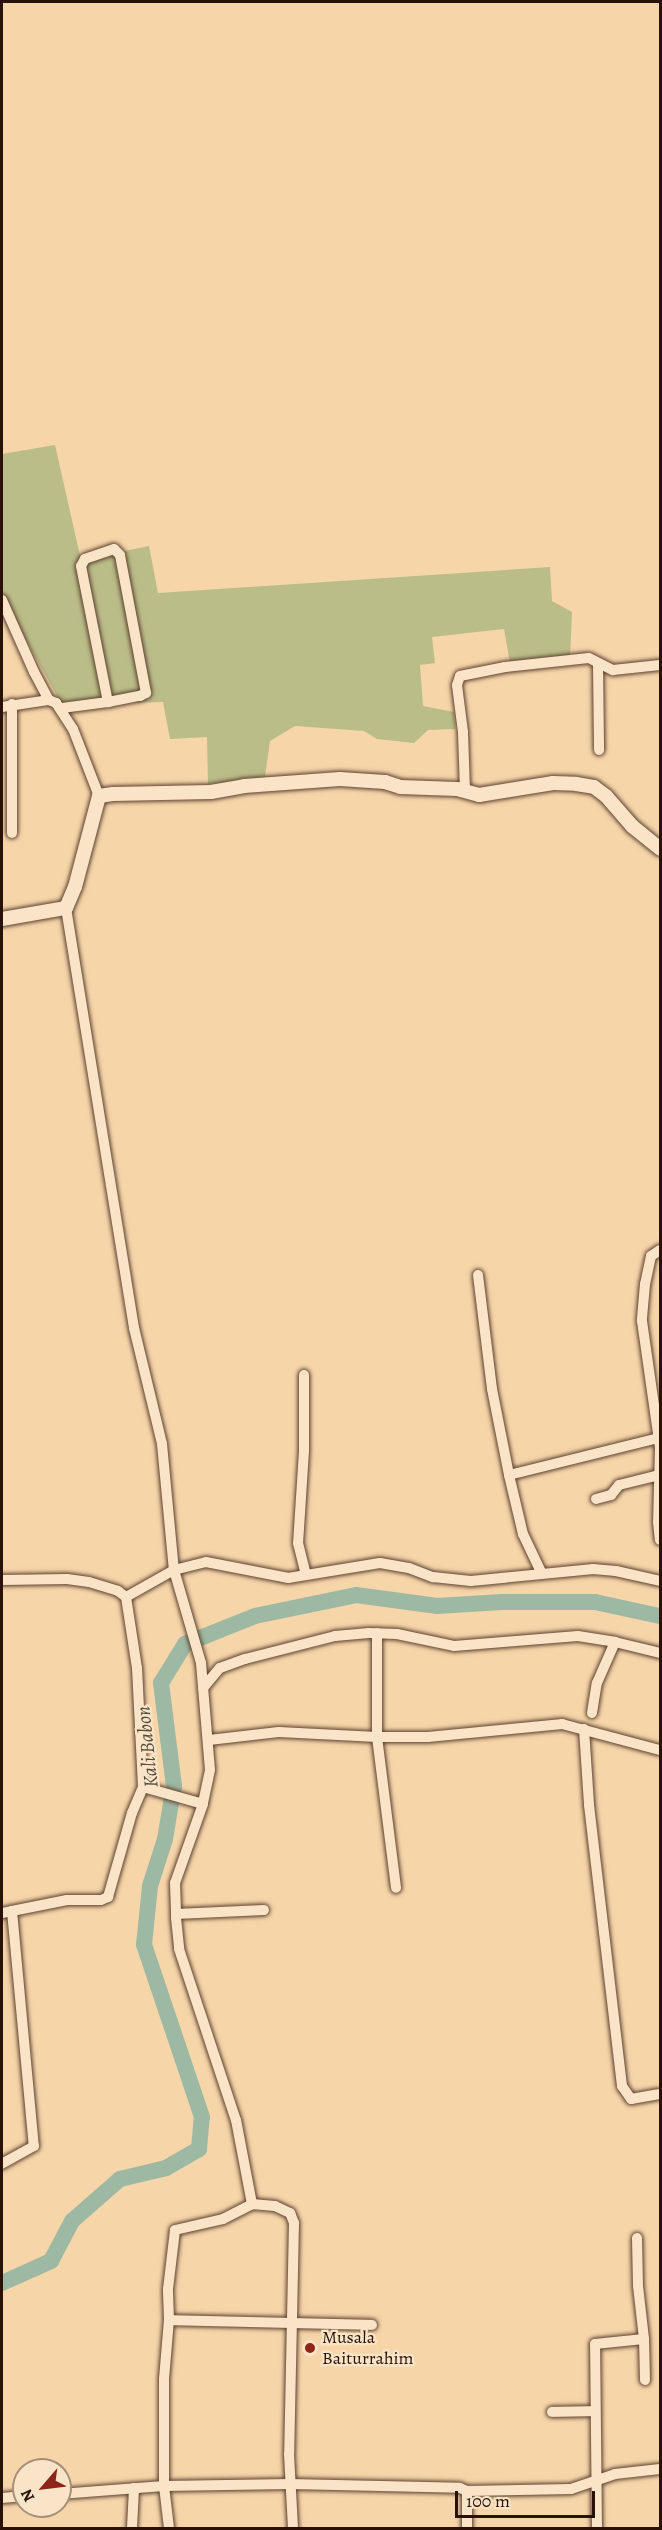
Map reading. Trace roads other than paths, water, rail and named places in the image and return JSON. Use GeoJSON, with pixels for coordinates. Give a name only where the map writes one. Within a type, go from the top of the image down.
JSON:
{"type":"FeatureCollection","features":[{"type":"Feature","properties":{"kind":"street"},"geometry":{"type":"LineString","coordinates":[[62,708],[108,702],[140,696],[147,689],[120,555],[114,549],[85,559],[81,566],[108,702]]}},
{"type":"Feature","properties":{"kind":"street"},"geometry":{"type":"LineString","coordinates":[[2,600],[49,700],[62,708],[90,765],[99,796],[75,887],[66,908],[134,1328],[162,1444],[174,1570],[201,1663],[208,1740],[210,1770],[176,1883],[179,1949],[236,2120],[252,2204]]}},
{"type":"Feature","properties":{"kind":"street"},"geometry":{"type":"LineString","coordinates":[[465,790],[458,678],[505,667],[589,658],[613,670],[660,665]]}},
{"type":"Feature","properties":{"kind":"street"},"geometry":{"type":"LineString","coordinates":[[598,664],[599,750]]}},
{"type":"Feature","properties":{"kind":"street"},"geometry":{"type":"LineString","coordinates":[[12,832],[7,706],[49,700]]}},
{"type":"Feature","properties":{"kind":"street"},"geometry":{"type":"LineString","coordinates":[[99,796],[211,792],[244,786],[340,779],[465,790],[479,795],[553,783],[594,787],[606,796],[632,826],[660,849]]}},
{"type":"Feature","properties":{"kind":"street"},"geometry":{"type":"LineString","coordinates":[[2,919],[66,908]]}},
{"type":"Feature","properties":{"kind":"street"},"geometry":{"type":"LineString","coordinates":[[660,1250],[651,1256],[645,1284],[642,1321],[658,1438],[660,1540]]}},
{"type":"Feature","properties":{"kind":"street"},"geometry":{"type":"LineString","coordinates":[[478,1275],[487,1357],[509,1475],[523,1534],[542,1574]]}},
{"type":"Feature","properties":{"kind":"street"},"geometry":{"type":"LineString","coordinates":[[304,1375],[304,1451],[298,1542],[306,1575]]}},
{"type":"Feature","properties":{"kind":"street"},"geometry":{"type":"LineString","coordinates":[[509,1475],[658,1438]]}},
{"type":"Feature","properties":{"kind":"street"},"geometry":{"type":"LineString","coordinates":[[596,1499],[611,1495],[619,1485],[659,1475]]}},
{"type":"Feature","properties":{"kind":"street"},"geometry":{"type":"LineString","coordinates":[[126,1597],[174,1570],[206,1562],[288,1578],[380,1563],[409,1568],[434,1577],[471,1581],[593,1569],[616,1571],[660,1581]]}},
{"type":"Feature","properties":{"kind":"street"},"geometry":{"type":"LineString","coordinates":[[2,1581],[67,1579],[89,1582],[118,1591],[126,1597],[137,1668],[146,1787],[132,1813],[108,1897],[101,1900],[67,1900],[7,1912],[34,2146],[2,2164]]}},
{"type":"Feature","properties":{"kind":"street"},"geometry":{"type":"LineString","coordinates":[[377,1633],[378,1737],[396,1888]]}},
{"type":"Feature","properties":{"kind":"street"},"geometry":{"type":"LineString","coordinates":[[203,1688],[220,1668],[245,1659],[335,1636],[397,1634],[454,1646],[578,1636],[660,1653]]}},
{"type":"Feature","properties":{"kind":"street"},"geometry":{"type":"LineString","coordinates":[[592,1713],[597,1683],[615,1642]]}},
{"type":"Feature","properties":{"kind":"street"},"geometry":{"type":"LineString","coordinates":[[208,1740],[279,1732],[428,1737],[550,1725],[572,1725],[660,1750]]}},
{"type":"Feature","properties":{"kind":"street"},"geometry":{"type":"LineString","coordinates":[[584,1729],[589,1805],[622,2086],[631,2099],[660,2094]]}},
{"type":"Feature","properties":{"kind":"street"},"geometry":{"type":"LineString","coordinates":[[146,1787],[199,1803]]}},
{"type":"Feature","properties":{"kind":"street"},"geometry":{"type":"LineString","coordinates":[[176,1914],[264,1910]]}},
{"type":"Feature","properties":{"kind":"street"},"geometry":{"type":"LineString","coordinates":[[168,2529],[164,2486],[164,2379],[169,2320],[168,2289],[175,2230],[183,2226],[223,2219],[252,2204],[275,2206],[290,2213],[293,2218],[290,2321],[290,2484],[293,2529]]}},
{"type":"Feature","properties":{"kind":"street"},"geometry":{"type":"LineString","coordinates":[[637,2238],[645,2380]]}},
{"type":"Feature","properties":{"kind":"street"},"geometry":{"type":"LineString","coordinates":[[169,2320],[290,2321],[372,2325]]}},
{"type":"Feature","properties":{"kind":"street"},"geometry":{"type":"LineString","coordinates":[[597,2529],[595,2344],[644,2339]]}},
{"type":"Feature","properties":{"kind":"street"},"geometry":{"type":"LineString","coordinates":[[552,2412],[595,2411]]}},
{"type":"Feature","properties":{"kind":"street"},"geometry":{"type":"LineString","coordinates":[[72,2493],[164,2486],[290,2484],[460,2487],[467,2492],[571,2488],[615,2474],[660,2469]]}},
{"type":"Feature","properties":{"kind":"street"},"geometry":{"type":"LineString","coordinates":[[132,2529],[134,2488]]}},
{"type":"Feature","properties":{"kind":"street"},"geometry":{"type":"LineString","coordinates":[[467,2492],[467,2529]]}},
{"type":"Feature","properties":{"kind":"waterway","name":"Kali Babon"},"geometry":{"type":"LineString","coordinates":[[2,2283],[51,2261],[72,2221],[120,2179],[166,2168],[199,2149],[202,2117],[144,1945],[150,1886],[165,1839],[174,1786],[161,1683],[185,1644],[255,1616],[356,1595],[437,1606],[502,1602],[595,1602],[660,1616]]}},
{"type":"Feature","properties":{"kind":"place","name":"Musala Baiturrahim"},"geometry":{"type":"Point","coordinates":[310,2348]}}]}
